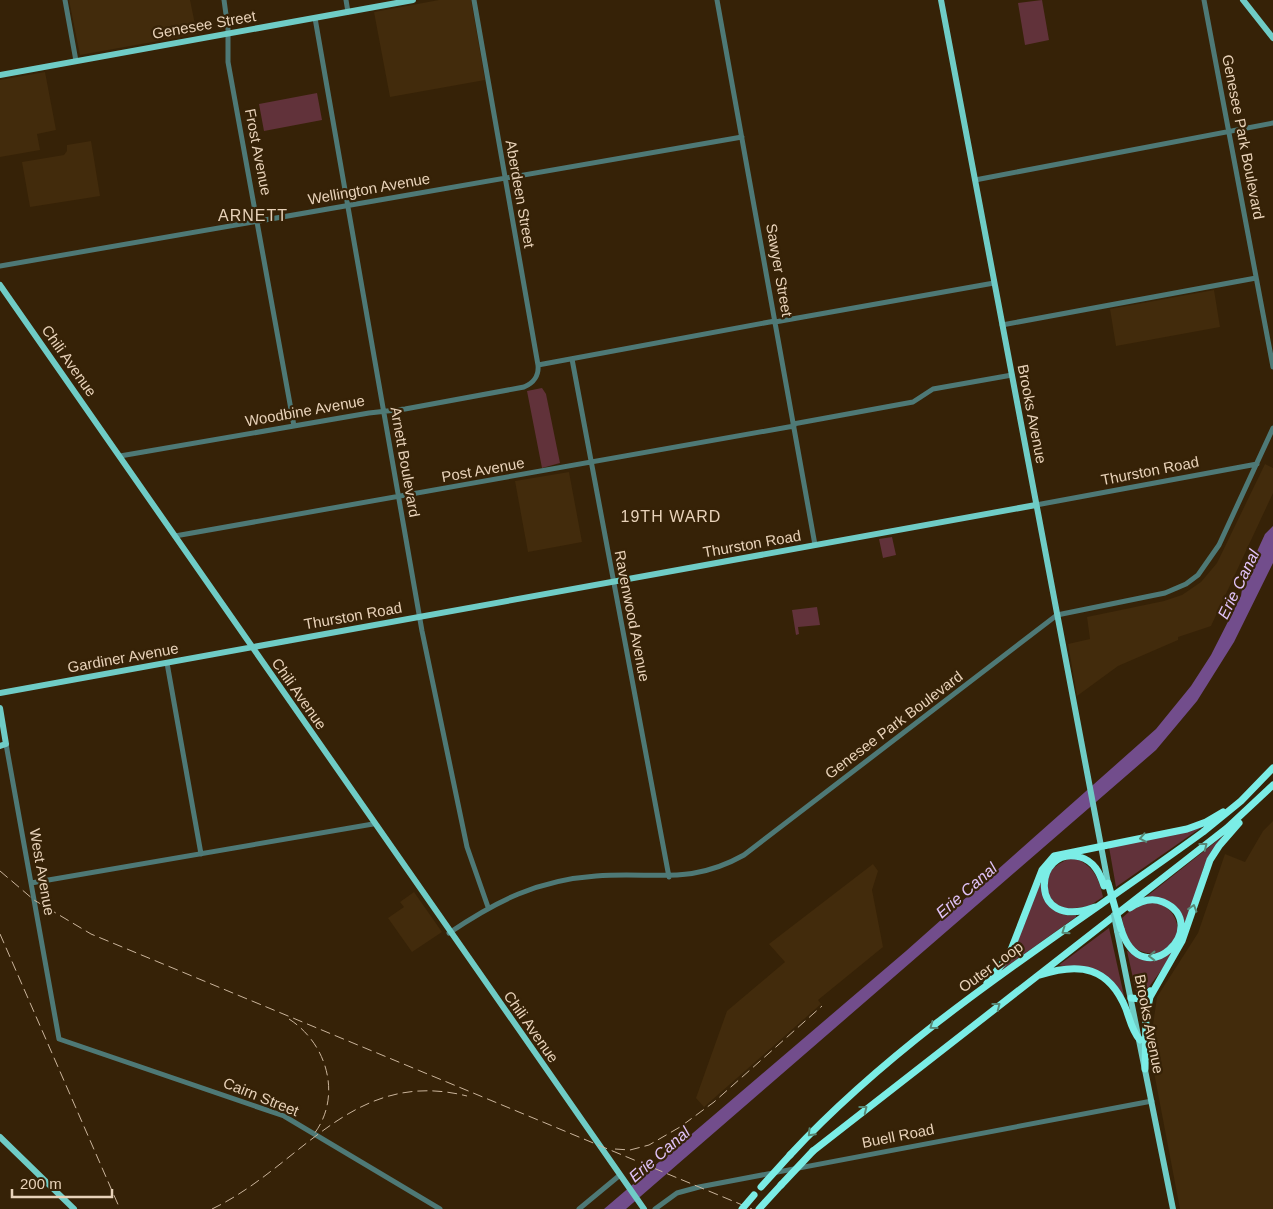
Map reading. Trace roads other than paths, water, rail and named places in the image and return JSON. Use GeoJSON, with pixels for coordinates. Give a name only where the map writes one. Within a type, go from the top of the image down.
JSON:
{"type":"FeatureCollection","features":[{"type":"Feature","properties":{"kind":"highway","name":"Outer Loop"},"geometry":{"type":"LineString","coordinates":[[742,1209],[760,1187],[818,1126],[917,1038],[1213,825],[1263,780],[1273,768]]}},
{"type":"Feature","properties":{"kind":"highway"},"geometry":{"type":"LineString","coordinates":[[974,996],[1009,955],[1046,864],[1054,856],[1198,826],[1224,811],[1263,780]]}},
{"type":"Feature","properties":{"kind":"highway"},"geometry":{"type":"LineString","coordinates":[[758,1209],[813,1151],[1226,828],[1273,785]]}},
{"type":"Feature","properties":{"kind":"highway"},"geometry":{"type":"LineString","coordinates":[[1131,998],[1144,997],[1157,981],[1183,938],[1204,873],[1213,854],[1267,791]]}},
{"type":"Feature","properties":{"kind":"highway"},"geometry":{"type":"LineString","coordinates":[[1104,903],[1078,913],[1064,912],[1051,904],[1044,886],[1045,876],[1052,864],[1061,858],[1072,856],[1083,858],[1093,865],[1106,884],[1119,930],[1134,950],[1152,957],[1163,955],[1172,949],[1178,941],[1181,928],[1175,911],[1158,900],[1139,902],[1122,914],[1110,918]]}},
{"type":"Feature","properties":{"kind":"highway"},"geometry":{"type":"LineString","coordinates":[[1035,977],[1070,968],[1088,970],[1101,975],[1114,986],[1133,1032],[1140,1040]]}},
{"type":"Feature","properties":{"kind":"highway"},"geometry":{"type":"LineString","coordinates":[[1145,1068],[1146,1012],[1157,981]]}},
{"type":"Feature","properties":{"kind":"main road","name":"Genesee Street"},"geometry":{"type":"LineString","coordinates":[[0,75],[413,0]]}},
{"type":"Feature","properties":{"kind":"main road","name":"Brooks Avenue"},"geometry":{"type":"LineString","coordinates":[[941,0],[1087,772],[1106,884]]}},
{"type":"Feature","properties":{"kind":"main road"},"geometry":{"type":"LineString","coordinates":[[1243,0],[1273,38]]}},
{"type":"Feature","properties":{"kind":"main road","name":"Chili Avenue"},"geometry":{"type":"LineString","coordinates":[[0,285],[579,1118],[600,1151],[620,1175],[642,1207]]}},
{"type":"Feature","properties":{"kind":"main road","name":"Thurston Road"},"geometry":{"type":"LineString","coordinates":[[251,647],[1036,505]]}},
{"type":"Feature","properties":{"kind":"main road","name":"Gardiner Avenue"},"geometry":{"type":"LineString","coordinates":[[0,693],[251,647]]}},
{"type":"Feature","properties":{"kind":"main road","name":"West Avenue"},"geometry":{"type":"LineString","coordinates":[[0,708],[3,745]]}},
{"type":"Feature","properties":{"kind":"main road","name":"Brooks Avenue"},"geometry":{"type":"LineString","coordinates":[[1119,930],[1173,1209]]}},
{"type":"Feature","properties":{"kind":"main road"},"geometry":{"type":"LineString","coordinates":[[0,1137],[74,1209]]}},
{"type":"Feature","properties":{"kind":"street"},"geometry":{"type":"LineString","coordinates":[[65,0],[76,61]]}},
{"type":"Feature","properties":{"kind":"street","name":"Frost Avenue"},"geometry":{"type":"LineString","coordinates":[[224,0],[228,33],[228,62],[294,426]]}},
{"type":"Feature","properties":{"kind":"street"},"geometry":{"type":"LineString","coordinates":[[346,0],[348,12]]}},
{"type":"Feature","properties":{"kind":"street","name":"Aberdeen Street"},"geometry":{"type":"LineString","coordinates":[[474,0],[538,365]]}},
{"type":"Feature","properties":{"kind":"street","name":"Sawyer Street"},"geometry":{"type":"LineString","coordinates":[[717,0],[815,545]]}},
{"type":"Feature","properties":{"kind":"street","name":"Genesee Park Boulevard"},"geometry":{"type":"LineString","coordinates":[[1204,0],[1273,368]]}},
{"type":"Feature","properties":{"kind":"street","name":"Arnett Boulevard"},"geometry":{"type":"LineString","coordinates":[[315,18],[420,616],[467,846],[488,907]]}},
{"type":"Feature","properties":{"kind":"street"},"geometry":{"type":"LineString","coordinates":[[975,180],[1273,122]]}},
{"type":"Feature","properties":{"kind":"street","name":"Wellington Avenue"},"geometry":{"type":"LineString","coordinates":[[0,266],[742,137]]}},
{"type":"Feature","properties":{"kind":"street"},"geometry":{"type":"LineString","coordinates":[[1002,326],[1256,278]]}},
{"type":"Feature","properties":{"kind":"street"},"geometry":{"type":"LineString","coordinates":[[538,365],[994,283]]}},
{"type":"Feature","properties":{"kind":"street","name":"Ravenwood Avenue"},"geometry":{"type":"LineString","coordinates":[[572,359],[668,877]]}},
{"type":"Feature","properties":{"kind":"street","name":"Woodbine Avenue"},"geometry":{"type":"LineString","coordinates":[[120,456],[524,387],[531,384],[536,377],[538,365]]}},
{"type":"Feature","properties":{"kind":"street","name":"Post Avenue"},"geometry":{"type":"LineString","coordinates":[[175,536],[399,498],[794,425],[913,402],[931,390],[1012,375]]}},
{"type":"Feature","properties":{"kind":"street","name":"Genesee Park Boulevard"},"geometry":{"type":"LineString","coordinates":[[449,933],[488,907],[527,890],[571,879],[608,875],[668,877],[694,874],[716,869],[754,849],[1057,616],[1157,595],[1179,588],[1192,580],[1202,571],[1216,552],[1273,428]]}},
{"type":"Feature","properties":{"kind":"street","name":"Thurston Road"},"geometry":{"type":"LineString","coordinates":[[1036,505],[1257,464]]}},
{"type":"Feature","properties":{"kind":"street"},"geometry":{"type":"LineString","coordinates":[[167,663],[201,854]]}},
{"type":"Feature","properties":{"kind":"street","name":"West Avenue"},"geometry":{"type":"LineString","coordinates":[[3,745],[32,883],[59,1040]]}},
{"type":"Feature","properties":{"kind":"street"},"geometry":{"type":"LineString","coordinates":[[32,883],[373,824]]}},
{"type":"Feature","properties":{"kind":"street","name":"Cairn Street"},"geometry":{"type":"LineString","coordinates":[[59,1040],[284,1116],[440,1209]]}},
{"type":"Feature","properties":{"kind":"street","name":"Buell Road"},"geometry":{"type":"LineString","coordinates":[[655,1209],[677,1193],[699,1187],[1152,1101]]}},
{"type":"Feature","properties":{"kind":"street"},"geometry":{"type":"LineString","coordinates":[[579,1209],[620,1175]]}},
{"type":"Feature","properties":{"kind":"railway"},"geometry":{"type":"LineString","coordinates":[[0,871],[34,900],[91,934],[752,1209]]}},
{"type":"Feature","properties":{"kind":"railway"},"geometry":{"type":"LineString","coordinates":[[0,934],[120,1209]]}},
{"type":"Feature","properties":{"kind":"railway"},"geometry":{"type":"LineString","coordinates":[[615,1149],[630,1150],[649,1145],[680,1127],[714,1102],[822,1006]]}},
{"type":"Feature","properties":{"kind":"railway"},"geometry":{"type":"LineString","coordinates":[[289,1019],[313,1042],[327,1072],[329,1088],[327,1104],[323,1119],[314,1134]]}},
{"type":"Feature","properties":{"kind":"railway"},"geometry":{"type":"LineString","coordinates":[[212,1209],[244,1191],[330,1126],[360,1108],[391,1095],[427,1091],[467,1096]]}},
{"type":"Feature","properties":{"kind":"district","name":"ARNETT"},"geometry":{"type":"Point","coordinates":[253,215]}},
{"type":"Feature","properties":{"kind":"district","name":"19TH WARD"},"geometry":{"type":"Point","coordinates":[671,516]}},
{"type":"Feature","properties":{"kind":"water label","name":"Erie Canal"},"geometry":{"type":"Point","coordinates":[1238,584]}},
{"type":"Feature","properties":{"kind":"water label","name":"Erie Canal"},"geometry":{"type":"Point","coordinates":[966,890]}},
{"type":"Feature","properties":{"kind":"water label","name":"Erie Canal"},"geometry":{"type":"Point","coordinates":[659,1154]}}]}
